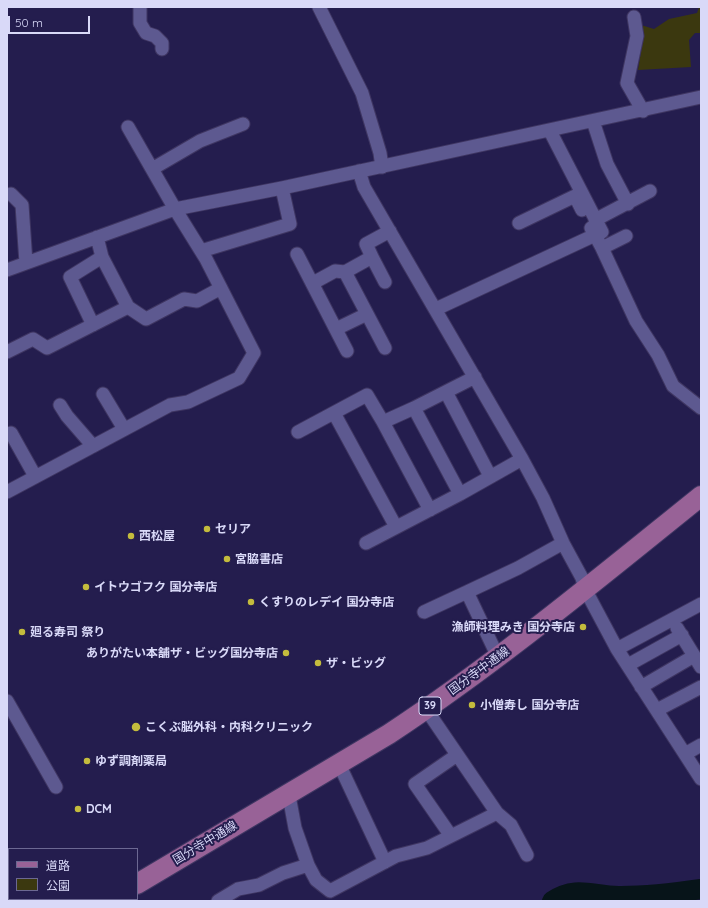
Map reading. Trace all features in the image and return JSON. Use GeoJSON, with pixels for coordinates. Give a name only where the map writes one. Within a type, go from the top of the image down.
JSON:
{"type":"FeatureCollection","features":[{"type":"Feature","properties":{"kind":"main road","name":"国分寺中通線"},"geometry":{"type":"LineString","coordinates":[[138,883],[339,764],[426,709],[498,657],[701,496]]}},
{"type":"Feature","properties":{"kind":"street"},"geometry":{"type":"LineString","coordinates":[[140,7],[140,22],[146,33],[155,36],[162,43],[162,49]]}},
{"type":"Feature","properties":{"kind":"street"},"geometry":{"type":"LineString","coordinates":[[319,7],[362,93],[380,153],[382,167]]}},
{"type":"Feature","properties":{"kind":"street"},"geometry":{"type":"LineString","coordinates":[[634,18],[637,36],[627,83],[643,111]]}},
{"type":"Feature","properties":{"kind":"street"},"geometry":{"type":"LineString","coordinates":[[7,270],[175,209],[382,167],[643,111],[701,97]]}},
{"type":"Feature","properties":{"kind":"street"},"geometry":{"type":"LineString","coordinates":[[593,121],[607,164],[628,204]]}},
{"type":"Feature","properties":{"kind":"street"},"geometry":{"type":"LineString","coordinates":[[152,169],[200,141],[243,124]]}},
{"type":"Feature","properties":{"kind":"street"},"geometry":{"type":"LineString","coordinates":[[7,492],[170,405],[188,402],[239,378],[254,353],[201,251],[128,127]]}},
{"type":"Feature","properties":{"kind":"street"},"geometry":{"type":"LineString","coordinates":[[436,310],[602,232],[550,131]]}},
{"type":"Feature","properties":{"kind":"street"},"geometry":{"type":"LineString","coordinates":[[359,171],[364,187],[522,459],[543,498],[563,543],[582,578],[585,589],[617,649],[701,779]]}},
{"type":"Feature","properties":{"kind":"street"},"geometry":{"type":"LineString","coordinates":[[201,251],[290,224],[282,188]]}},
{"type":"Feature","properties":{"kind":"street"},"geometry":{"type":"LineString","coordinates":[[595,220],[650,192]]}},
{"type":"Feature","properties":{"kind":"street"},"geometry":{"type":"LineString","coordinates":[[11,194],[22,205],[26,263]]}},
{"type":"Feature","properties":{"kind":"street"},"geometry":{"type":"LineString","coordinates":[[519,223],[575,196],[602,248],[636,321],[658,355],[673,386],[701,408]]}},
{"type":"Feature","properties":{"kind":"street"},"geometry":{"type":"LineString","coordinates":[[385,282],[366,244],[390,231]]}},
{"type":"Feature","properties":{"kind":"street"},"geometry":{"type":"LineString","coordinates":[[602,248],[626,236]]}},
{"type":"Feature","properties":{"kind":"street"},"geometry":{"type":"LineString","coordinates":[[97,237],[102,257],[128,307],[146,319],[184,299],[197,301],[221,288]]}},
{"type":"Feature","properties":{"kind":"street"},"geometry":{"type":"LineString","coordinates":[[297,254],[347,351]]}},
{"type":"Feature","properties":{"kind":"street"},"geometry":{"type":"LineString","coordinates":[[93,325],[70,277],[102,257]]}},
{"type":"Feature","properties":{"kind":"street"},"geometry":{"type":"LineString","coordinates":[[312,283],[334,271],[345,272],[372,257]]}},
{"type":"Feature","properties":{"kind":"street"},"geometry":{"type":"LineString","coordinates":[[345,272],[385,348]]}},
{"type":"Feature","properties":{"kind":"street"},"geometry":{"type":"LineString","coordinates":[[7,352],[34,339],[47,348],[128,307]]}},
{"type":"Feature","properties":{"kind":"street"},"geometry":{"type":"LineString","coordinates":[[336,329],[367,314]]}},
{"type":"Feature","properties":{"kind":"street"},"geometry":{"type":"LineString","coordinates":[[383,422],[475,377]]}},
{"type":"Feature","properties":{"kind":"street"},"geometry":{"type":"LineString","coordinates":[[446,392],[490,476]]}},
{"type":"Feature","properties":{"kind":"street"},"geometry":{"type":"LineString","coordinates":[[103,394],[124,430]]}},
{"type":"Feature","properties":{"kind":"street"},"geometry":{"type":"LineString","coordinates":[[298,432],[367,395],[430,510]]}},
{"type":"Feature","properties":{"kind":"street"},"geometry":{"type":"LineString","coordinates":[[60,405],[67,416],[92,446]]}},
{"type":"Feature","properties":{"kind":"street"},"geometry":{"type":"LineString","coordinates":[[414,408],[460,494]]}},
{"type":"Feature","properties":{"kind":"street"},"geometry":{"type":"LineString","coordinates":[[334,413],[396,527]]}},
{"type":"Feature","properties":{"kind":"street"},"geometry":{"type":"LineString","coordinates":[[11,433],[36,476]]}},
{"type":"Feature","properties":{"kind":"street"},"geometry":{"type":"LineString","coordinates":[[366,543],[460,494],[522,459]]}},
{"type":"Feature","properties":{"kind":"street"},"geometry":{"type":"LineString","coordinates":[[424,612],[518,568],[563,543]]}},
{"type":"Feature","properties":{"kind":"street"},"geometry":{"type":"LineString","coordinates":[[467,592],[498,657]]}},
{"type":"Feature","properties":{"kind":"street"},"geometry":{"type":"LineString","coordinates":[[617,649],[701,604]]}},
{"type":"Feature","properties":{"kind":"street"},"geometry":{"type":"LineString","coordinates":[[672,619],[701,667]]}},
{"type":"Feature","properties":{"kind":"street"},"geometry":{"type":"LineString","coordinates":[[628,665],[682,635]]}},
{"type":"Feature","properties":{"kind":"street"},"geometry":{"type":"LineString","coordinates":[[641,686],[694,656]]}},
{"type":"Feature","properties":{"kind":"street"},"geometry":{"type":"LineString","coordinates":[[657,710],[701,687]]}},
{"type":"Feature","properties":{"kind":"street"},"geometry":{"type":"LineString","coordinates":[[7,701],[56,788]]}},
{"type":"Feature","properties":{"kind":"street"},"geometry":{"type":"LineString","coordinates":[[426,709],[493,805],[497,813],[511,825],[527,855]]}},
{"type":"Feature","properties":{"kind":"street"},"geometry":{"type":"LineString","coordinates":[[685,754],[701,746]]}},
{"type":"Feature","properties":{"kind":"street"},"geometry":{"type":"LineString","coordinates":[[451,836],[415,784],[457,755]]}},
{"type":"Feature","properties":{"kind":"street"},"geometry":{"type":"LineString","coordinates":[[339,764],[385,862]]}},
{"type":"Feature","properties":{"kind":"street"},"geometry":{"type":"LineString","coordinates":[[288,794],[296,828],[308,865],[316,880],[330,891],[396,856],[427,848],[497,813]]}},
{"type":"Feature","properties":{"kind":"street"},"geometry":{"type":"LineString","coordinates":[[218,901],[238,889],[259,885],[284,873],[308,865]]}},
{"type":"Feature","properties":{"kind":"green space"},"geometry":{"type":"Polygon","coordinates":[[[699,7],[701,7],[701,33],[695,33],[689,40],[691,67],[638,70],[642,45],[641,25],[654,29],[669,19],[697,13],[699,7]]]}},
{"type":"Feature","properties":{"kind":"waterway"},"geometry":{"type":"LineString","coordinates":[[552,901],[561,896],[578,892],[611,896],[631,896],[701,889]]}},
{"type":"Feature","properties":{"kind":"place","name":"セリア"},"geometry":{"type":"Point","coordinates":[207,529]}},
{"type":"Feature","properties":{"kind":"place","name":"西松屋"},"geometry":{"type":"Point","coordinates":[131,536]}},
{"type":"Feature","properties":{"kind":"place","name":"宮脇書店"},"geometry":{"type":"Point","coordinates":[227,559]}},
{"type":"Feature","properties":{"kind":"place","name":"イトウゴフク 国分寺店"},"geometry":{"type":"Point","coordinates":[86,587]}},
{"type":"Feature","properties":{"kind":"place","name":"くすりのレデイ 国分寺店"},"geometry":{"type":"Point","coordinates":[251,602]}},
{"type":"Feature","properties":{"kind":"place","name":"漁師料理みき 国分寺店"},"geometry":{"type":"Point","coordinates":[583,627]}},
{"type":"Feature","properties":{"kind":"place","name":"廻る寿司 祭り"},"geometry":{"type":"Point","coordinates":[22,632]}},
{"type":"Feature","properties":{"kind":"place","name":"ありがたい本舗ザ・ビッグ国分寺店"},"geometry":{"type":"Point","coordinates":[286,653]}},
{"type":"Feature","properties":{"kind":"place","name":"ザ・ビッグ"},"geometry":{"type":"Point","coordinates":[318,663]}},
{"type":"Feature","properties":{"kind":"place","name":"小僧寿し 国分寺店"},"geometry":{"type":"Point","coordinates":[472,705]}},
{"type":"Feature","properties":{"kind":"place","name":"こくぶ脳外科・内科クリニック"},"geometry":{"type":"Point","coordinates":[136,727]}},
{"type":"Feature","properties":{"kind":"place","name":"ゆず調剤薬局"},"geometry":{"type":"Point","coordinates":[87,761]}},
{"type":"Feature","properties":{"kind":"place","name":"DCM"},"geometry":{"type":"Point","coordinates":[78,809]}}]}
